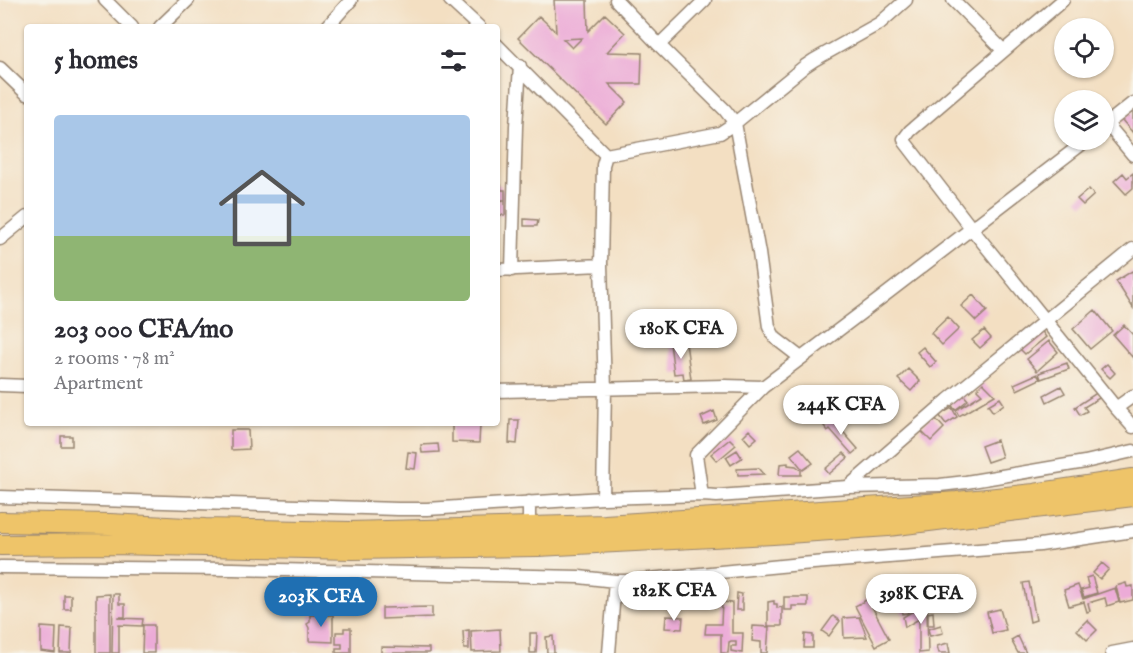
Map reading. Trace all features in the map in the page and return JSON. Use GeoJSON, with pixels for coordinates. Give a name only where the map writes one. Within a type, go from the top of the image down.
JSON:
{"type":"FeatureCollection","features":[{"type":"Feature","properties":{"kind":"main road"},"geometry":{"type":"LineString","coordinates":[[0,522],[349,532],[605,525],[957,502],[1034,494],[1133,479]]}},
{"type":"Feature","properties":{"kind":"main road"},"geometry":{"type":"LineString","coordinates":[[0,544],[353,549],[538,546],[888,526],[1133,496]]}},
{"type":"Feature","properties":{"kind":"street"},"geometry":{"type":"LineString","coordinates":[[105,0],[129,24]]}},
{"type":"Feature","properties":{"kind":"street"},"geometry":{"type":"LineString","coordinates":[[163,24],[188,0]]}},
{"type":"Feature","properties":{"kind":"street"},"geometry":{"type":"LineString","coordinates":[[330,24],[351,0]]}},
{"type":"Feature","properties":{"kind":"street"},"geometry":{"type":"LineString","coordinates":[[450,0],[476,24]]}},
{"type":"Feature","properties":{"kind":"street"},"geometry":{"type":"LineString","coordinates":[[616,0],[725,110],[735,123],[771,333],[801,358]]}},
{"type":"Feature","properties":{"kind":"street"},"geometry":{"type":"LineString","coordinates":[[659,45],[705,0]]}},
{"type":"Feature","properties":{"kind":"street"},"geometry":{"type":"LineString","coordinates":[[606,155],[715,135],[735,123],[805,66],[880,23],[906,0]]}},
{"type":"Feature","properties":{"kind":"street"},"geometry":{"type":"LineString","coordinates":[[953,0],[1004,50]]}},
{"type":"Feature","properties":{"kind":"street"},"geometry":{"type":"LineString","coordinates":[[1063,0],[910,131],[904,139],[972,229],[1133,427]]}},
{"type":"Feature","properties":{"kind":"street"},"geometry":{"type":"LineString","coordinates":[[500,48],[606,155]]}},
{"type":"Feature","properties":{"kind":"street"},"geometry":{"type":"LineString","coordinates":[[512,270],[520,66]]}},
{"type":"Feature","properties":{"kind":"street"},"geometry":{"type":"LineString","coordinates":[[0,68],[24,91]]}},
{"type":"Feature","properties":{"kind":"street"},"geometry":{"type":"LineString","coordinates":[[1114,118],[1133,103]]}},
{"type":"Feature","properties":{"kind":"street"},"geometry":{"type":"LineString","coordinates":[[1114,134],[1133,155]]}},
{"type":"Feature","properties":{"kind":"street"},"geometry":{"type":"LineString","coordinates":[[702,495],[696,454],[763,387],[1074,150]]}},
{"type":"Feature","properties":{"kind":"street"},"geometry":{"type":"LineString","coordinates":[[603,498],[605,389],[601,265],[603,165],[606,155]]}},
{"type":"Feature","properties":{"kind":"street"},"geometry":{"type":"LineString","coordinates":[[0,239],[24,220]]}},
{"type":"Feature","properties":{"kind":"street"},"geometry":{"type":"LineString","coordinates":[[848,487],[948,400],[1133,249]]}},
{"type":"Feature","properties":{"kind":"street"},"geometry":{"type":"LineString","coordinates":[[500,270],[601,265]]}},
{"type":"Feature","properties":{"kind":"street"},"geometry":{"type":"LineString","coordinates":[[0,386],[24,386]]}},
{"type":"Feature","properties":{"kind":"street"},"geometry":{"type":"LineString","coordinates":[[500,391],[763,387]]}},
{"type":"Feature","properties":{"kind":"street"},"geometry":{"type":"LineString","coordinates":[[1116,408],[1133,396]]}},
{"type":"Feature","properties":{"kind":"street"},"geometry":{"type":"LineString","coordinates":[[0,497],[427,509],[603,498],[717,496],[848,487],[940,485],[1085,462],[1133,451]]}},
{"type":"Feature","properties":{"kind":"street"},"geometry":{"type":"LineString","coordinates":[[529,502],[530,527]]}},
{"type":"Feature","properties":{"kind":"street"},"geometry":{"type":"LineString","coordinates":[[0,567],[555,576],[615,582],[1040,545],[1133,531]]}},
{"type":"Feature","properties":{"kind":"street"},"geometry":{"type":"LineString","coordinates":[[609,653],[615,582]]}},
{"type":"Feature","properties":{"kind":"street"},"geometry":{"type":"LineString","coordinates":[[1112,653],[1133,649]]}},
{"type":"Feature","properties":{"kind":"building"},"geometry":{"type":"Polygon","coordinates":[[[554,0],[587,0],[588,31],[605,14],[625,33],[607,52],[642,53],[641,84],[609,84],[627,102],[606,124],[518,38],[539,16],[556,32],[554,0]],[[582,38],[563,39],[572,48],[582,38]]]}},
{"type":"Feature","properties":{"kind":"building"},"geometry":{"type":"Polygon","coordinates":[[[1133,111],[1133,133],[1122,120],[1133,111]]]}},
{"type":"Feature","properties":{"kind":"building"},"geometry":{"type":"Polygon","coordinates":[[[1123,173],[1127,178],[1133,173],[1133,188],[1126,194],[1114,181],[1123,173]]]}},
{"type":"Feature","properties":{"kind":"building"},"geometry":{"type":"Polygon","coordinates":[[[500,185],[501,190],[505,190],[505,200],[500,200],[500,185]]]}},
{"type":"Feature","properties":{"kind":"building"},"geometry":{"type":"Polygon","coordinates":[[[1089,189],[1094,195],[1083,205],[1077,199],[1089,189]]]}},
{"type":"Feature","properties":{"kind":"building"},"geometry":{"type":"Polygon","coordinates":[[[500,201],[505,201],[505,215],[500,215],[500,201]]]}},
{"type":"Feature","properties":{"kind":"building"},"geometry":{"type":"Polygon","coordinates":[[[524,219],[538,220],[537,226],[524,226],[524,219]]]}},
{"type":"Feature","properties":{"kind":"building"},"geometry":{"type":"Polygon","coordinates":[[[1132,271],[1133,273],[1133,308],[1116,281],[1132,271]]]}},
{"type":"Feature","properties":{"kind":"building"},"geometry":{"type":"Polygon","coordinates":[[[973,295],[987,311],[976,321],[961,306],[973,295]]]}},
{"type":"Feature","properties":{"kind":"building"},"geometry":{"type":"Polygon","coordinates":[[[1095,310],[1112,331],[1090,349],[1073,329],[1095,310]]]}},
{"type":"Feature","properties":{"kind":"building"},"geometry":{"type":"Polygon","coordinates":[[[948,317],[959,329],[942,345],[931,333],[948,317]]]}},
{"type":"Feature","properties":{"kind":"building"},"geometry":{"type":"Polygon","coordinates":[[[1124,325],[1133,335],[1133,358],[1113,335],[1124,325]]]}},
{"type":"Feature","properties":{"kind":"building"},"geometry":{"type":"Polygon","coordinates":[[[984,330],[991,338],[980,348],[972,340],[984,330]]]}},
{"type":"Feature","properties":{"kind":"building"},"geometry":{"type":"Polygon","coordinates":[[[1041,330],[1046,337],[1025,354],[1019,348],[1041,330]]]}},
{"type":"Feature","properties":{"kind":"building"},"geometry":{"type":"Polygon","coordinates":[[[1049,341],[1058,352],[1037,371],[1027,359],[1049,341]]]}},
{"type":"Feature","properties":{"kind":"building"},"geometry":{"type":"Polygon","coordinates":[[[680,342],[681,344],[686,343],[691,379],[684,380],[683,373],[674,374],[670,343],[680,342]]]}},
{"type":"Feature","properties":{"kind":"building"},"geometry":{"type":"Polygon","coordinates":[[[923,347],[936,362],[930,367],[917,352],[923,347]]]}},
{"type":"Feature","properties":{"kind":"building"},"geometry":{"type":"Polygon","coordinates":[[[1067,363],[1069,369],[1041,379],[1039,373],[1067,363]]]}},
{"type":"Feature","properties":{"kind":"building"},"geometry":{"type":"Polygon","coordinates":[[[1107,364],[1115,373],[1110,378],[1101,369],[1107,364]]]}},
{"type":"Feature","properties":{"kind":"building"},"geometry":{"type":"Polygon","coordinates":[[[908,369],[920,381],[911,391],[898,379],[908,369]]]}},
{"type":"Feature","properties":{"kind":"building"},"geometry":{"type":"Polygon","coordinates":[[[1037,374],[1040,379],[1017,390],[1014,384],[1037,374]]]}},
{"type":"Feature","properties":{"kind":"building"},"geometry":{"type":"Polygon","coordinates":[[[983,383],[995,395],[959,416],[956,410],[982,394],[977,389],[983,383]]]}},
{"type":"Feature","properties":{"kind":"building"},"geometry":{"type":"Polygon","coordinates":[[[1061,386],[1065,393],[1047,402],[1044,395],[1061,386]]]}},
{"type":"Feature","properties":{"kind":"building"},"geometry":{"type":"Polygon","coordinates":[[[961,392],[968,400],[955,410],[949,401],[961,392]]]}},
{"type":"Feature","properties":{"kind":"building"},"geometry":{"type":"Polygon","coordinates":[[[1098,392],[1101,397],[1084,407],[1087,411],[1080,415],[1075,407],[1098,392]]]}},
{"type":"Feature","properties":{"kind":"building"},"geometry":{"type":"Polygon","coordinates":[[[1000,398],[1004,404],[993,412],[988,405],[1000,398]]]}},
{"type":"Feature","properties":{"kind":"building"},"geometry":{"type":"Polygon","coordinates":[[[952,408],[957,417],[946,424],[939,415],[952,408]]]}},
{"type":"Feature","properties":{"kind":"building"},"geometry":{"type":"Polygon","coordinates":[[[714,411],[717,420],[704,425],[701,417],[714,411]]]}},
{"type":"Feature","properties":{"kind":"building"},"geometry":{"type":"Polygon","coordinates":[[[932,415],[944,428],[931,441],[920,430],[932,415]]]}},
{"type":"Feature","properties":{"kind":"building"},"geometry":{"type":"Polygon","coordinates":[[[832,419],[858,449],[852,454],[830,429],[828,431],[824,426],[832,419]]]}},
{"type":"Feature","properties":{"kind":"building"},"geometry":{"type":"Polygon","coordinates":[[[510,420],[519,420],[517,444],[509,443],[510,420]]]}},
{"type":"Feature","properties":{"kind":"building"},"geometry":{"type":"Polygon","coordinates":[[[452,426],[480,426],[479,443],[452,442],[452,426]]]}},
{"type":"Feature","properties":{"kind":"building"},"geometry":{"type":"Polygon","coordinates":[[[231,430],[248,430],[249,449],[231,450],[231,430]]]}},
{"type":"Feature","properties":{"kind":"building"},"geometry":{"type":"Polygon","coordinates":[[[749,430],[757,438],[750,444],[743,436],[749,430]]]}},
{"type":"Feature","properties":{"kind":"building"},"geometry":{"type":"Polygon","coordinates":[[[61,436],[72,436],[72,446],[61,446],[61,436]]]}},
{"type":"Feature","properties":{"kind":"building"},"geometry":{"type":"Polygon","coordinates":[[[730,439],[736,445],[717,461],[711,454],[730,439]]]}},
{"type":"Feature","properties":{"kind":"building"},"geometry":{"type":"Polygon","coordinates":[[[997,440],[1002,457],[987,462],[981,446],[997,440]]]}},
{"type":"Feature","properties":{"kind":"building"},"geometry":{"type":"Polygon","coordinates":[[[438,444],[439,452],[422,453],[421,445],[438,444]]]}},
{"type":"Feature","properties":{"kind":"building"},"geometry":{"type":"Polygon","coordinates":[[[800,448],[813,463],[803,470],[791,455],[800,448]]]}},
{"type":"Feature","properties":{"kind":"building"},"geometry":{"type":"Polygon","coordinates":[[[737,450],[742,458],[731,465],[726,457],[737,450]]]}},
{"type":"Feature","properties":{"kind":"building"},"geometry":{"type":"Polygon","coordinates":[[[408,452],[417,453],[415,469],[406,468],[408,452]]]}},
{"type":"Feature","properties":{"kind":"building"},"geometry":{"type":"Polygon","coordinates":[[[844,453],[848,458],[829,474],[825,469],[844,453]]]}},
{"type":"Feature","properties":{"kind":"building"},"geometry":{"type":"Polygon","coordinates":[[[788,463],[801,470],[801,475],[779,475],[780,464],[788,463]]]}},
{"type":"Feature","properties":{"kind":"building"},"geometry":{"type":"Polygon","coordinates":[[[759,468],[764,474],[738,475],[737,469],[759,468]]]}},
{"type":"Feature","properties":{"kind":"building"},"geometry":{"type":"Polygon","coordinates":[[[1102,563],[1109,569],[1100,579],[1093,573],[1102,563]]]}},
{"type":"Feature","properties":{"kind":"building"},"geometry":{"type":"Polygon","coordinates":[[[1092,576],[1097,593],[1084,597],[1081,590],[1089,588],[1086,578],[1092,576]]]}},
{"type":"Feature","properties":{"kind":"building"},"geometry":{"type":"Polygon","coordinates":[[[1029,582],[1036,620],[1030,622],[1023,583],[1029,582]]]}},
{"type":"Feature","properties":{"kind":"building"},"geometry":{"type":"Polygon","coordinates":[[[1126,583],[1127,587],[1133,586],[1133,600],[1120,603],[1116,586],[1126,583]]]}},
{"type":"Feature","properties":{"kind":"building"},"geometry":{"type":"Polygon","coordinates":[[[1078,585],[1083,599],[1115,588],[1119,602],[1107,606],[1105,598],[1088,603],[1090,611],[1087,612],[1084,602],[1069,606],[1064,590],[1078,585]]]}},
{"type":"Feature","properties":{"kind":"building"},"geometry":{"type":"Polygon","coordinates":[[[737,593],[742,594],[743,610],[736,610],[737,593]]]}},
{"type":"Feature","properties":{"kind":"building"},"geometry":{"type":"Polygon","coordinates":[[[110,594],[110,653],[96,653],[96,595],[110,594]]]}},
{"type":"Feature","properties":{"kind":"building"},"geometry":{"type":"Polygon","coordinates":[[[113,594],[119,594],[119,604],[125,604],[125,617],[119,618],[143,619],[142,626],[119,625],[119,653],[112,653],[113,594]]]}},
{"type":"Feature","properties":{"kind":"building"},"geometry":{"type":"Polygon","coordinates":[[[64,595],[71,595],[71,609],[64,609],[64,595]]]}},
{"type":"Feature","properties":{"kind":"building"},"geometry":{"type":"Polygon","coordinates":[[[784,597],[808,597],[808,606],[792,606],[792,610],[784,610],[784,597]]]}},
{"type":"Feature","properties":{"kind":"building"},"geometry":{"type":"Polygon","coordinates":[[[900,597],[906,598],[908,613],[902,614],[900,597]]]}},
{"type":"Feature","properties":{"kind":"building"},"geometry":{"type":"Polygon","coordinates":[[[868,599],[889,639],[876,646],[855,606],[868,599]]]}},
{"type":"Feature","properties":{"kind":"building"},"geometry":{"type":"Polygon","coordinates":[[[774,601],[777,608],[782,607],[782,626],[768,626],[768,602],[774,601]]]}},
{"type":"Feature","properties":{"kind":"building"},"geometry":{"type":"Polygon","coordinates":[[[722,602],[732,603],[732,633],[743,633],[742,653],[731,651],[731,646],[736,646],[736,641],[731,641],[728,653],[721,653],[721,634],[705,634],[706,624],[721,624],[722,602]]]}},
{"type":"Feature","properties":{"kind":"building"},"geometry":{"type":"Polygon","coordinates":[[[923,605],[928,613],[928,652],[919,653],[919,619],[905,627],[903,617],[923,605]]]}},
{"type":"Feature","properties":{"kind":"building"},"geometry":{"type":"Polygon","coordinates":[[[432,607],[432,617],[382,619],[382,608],[432,607]]]}},
{"type":"Feature","properties":{"kind":"building"},"geometry":{"type":"Polygon","coordinates":[[[1000,609],[1006,630],[992,633],[987,612],[1000,609]]]}},
{"type":"Feature","properties":{"kind":"building"},"geometry":{"type":"Polygon","coordinates":[[[316,612],[333,615],[333,642],[309,641],[307,624],[310,622],[310,615],[316,615],[316,612]]]}},
{"type":"Feature","properties":{"kind":"building"},"geometry":{"type":"Polygon","coordinates":[[[933,612],[934,625],[928,625],[928,613],[933,612]]]}},
{"type":"Feature","properties":{"kind":"building"},"geometry":{"type":"Polygon","coordinates":[[[666,616],[683,617],[682,629],[665,628],[666,616]]]}},
{"type":"Feature","properties":{"kind":"building"},"geometry":{"type":"Polygon","coordinates":[[[833,616],[840,621],[829,636],[822,631],[833,616]]]}},
{"type":"Feature","properties":{"kind":"building"},"geometry":{"type":"Polygon","coordinates":[[[859,617],[867,637],[844,638],[843,618],[859,617]]]}},
{"type":"Feature","properties":{"kind":"building"},"geometry":{"type":"Polygon","coordinates":[[[1087,620],[1097,630],[1087,640],[1077,630],[1087,620]]]}},
{"type":"Feature","properties":{"kind":"building"},"geometry":{"type":"Polygon","coordinates":[[[143,625],[154,625],[154,653],[142,653],[143,625]]]}},
{"type":"Feature","properties":{"kind":"building"},"geometry":{"type":"Polygon","coordinates":[[[941,625],[943,633],[930,636],[928,629],[941,625]]]}},
{"type":"Feature","properties":{"kind":"building"},"geometry":{"type":"Polygon","coordinates":[[[753,626],[769,627],[767,653],[761,653],[761,642],[752,641],[753,626]]]}},
{"type":"Feature","properties":{"kind":"building"},"geometry":{"type":"Polygon","coordinates":[[[41,627],[56,628],[55,653],[41,651],[41,627]]]}},
{"type":"Feature","properties":{"kind":"building"},"geometry":{"type":"Polygon","coordinates":[[[61,627],[72,628],[71,653],[60,653],[61,627]]]}},
{"type":"Feature","properties":{"kind":"building"},"geometry":{"type":"Polygon","coordinates":[[[344,628],[351,628],[351,653],[336,653],[336,648],[342,648],[342,644],[336,644],[336,632],[344,632],[344,628]]]}},
{"type":"Feature","properties":{"kind":"building"},"geometry":{"type":"Polygon","coordinates":[[[500,629],[501,651],[472,652],[471,631],[500,629]]]}},
{"type":"Feature","properties":{"kind":"building"},"geometry":{"type":"Polygon","coordinates":[[[469,630],[469,649],[464,649],[463,631],[469,630]]]}},
{"type":"Feature","properties":{"kind":"building"},"geometry":{"type":"Polygon","coordinates":[[[530,633],[537,633],[536,653],[530,653],[530,633]]]}},
{"type":"Feature","properties":{"kind":"building"},"geometry":{"type":"Polygon","coordinates":[[[805,634],[813,635],[813,648],[804,648],[805,634]]]}},
{"type":"Feature","properties":{"kind":"building"},"geometry":{"type":"Polygon","coordinates":[[[553,636],[554,653],[547,653],[546,637],[553,636]]]}},
{"type":"Feature","properties":{"kind":"building"},"geometry":{"type":"Polygon","coordinates":[[[1018,636],[1026,653],[1018,653],[1011,640],[1018,636]]]}},
{"type":"Feature","properties":{"kind":"building"},"geometry":{"type":"Polygon","coordinates":[[[948,643],[950,653],[939,653],[937,646],[948,643]]]}},
{"type":"Feature","properties":{"kind":"building"},"geometry":{"type":"Polygon","coordinates":[[[381,647],[429,648],[429,653],[381,653],[381,647]]]}}]}
